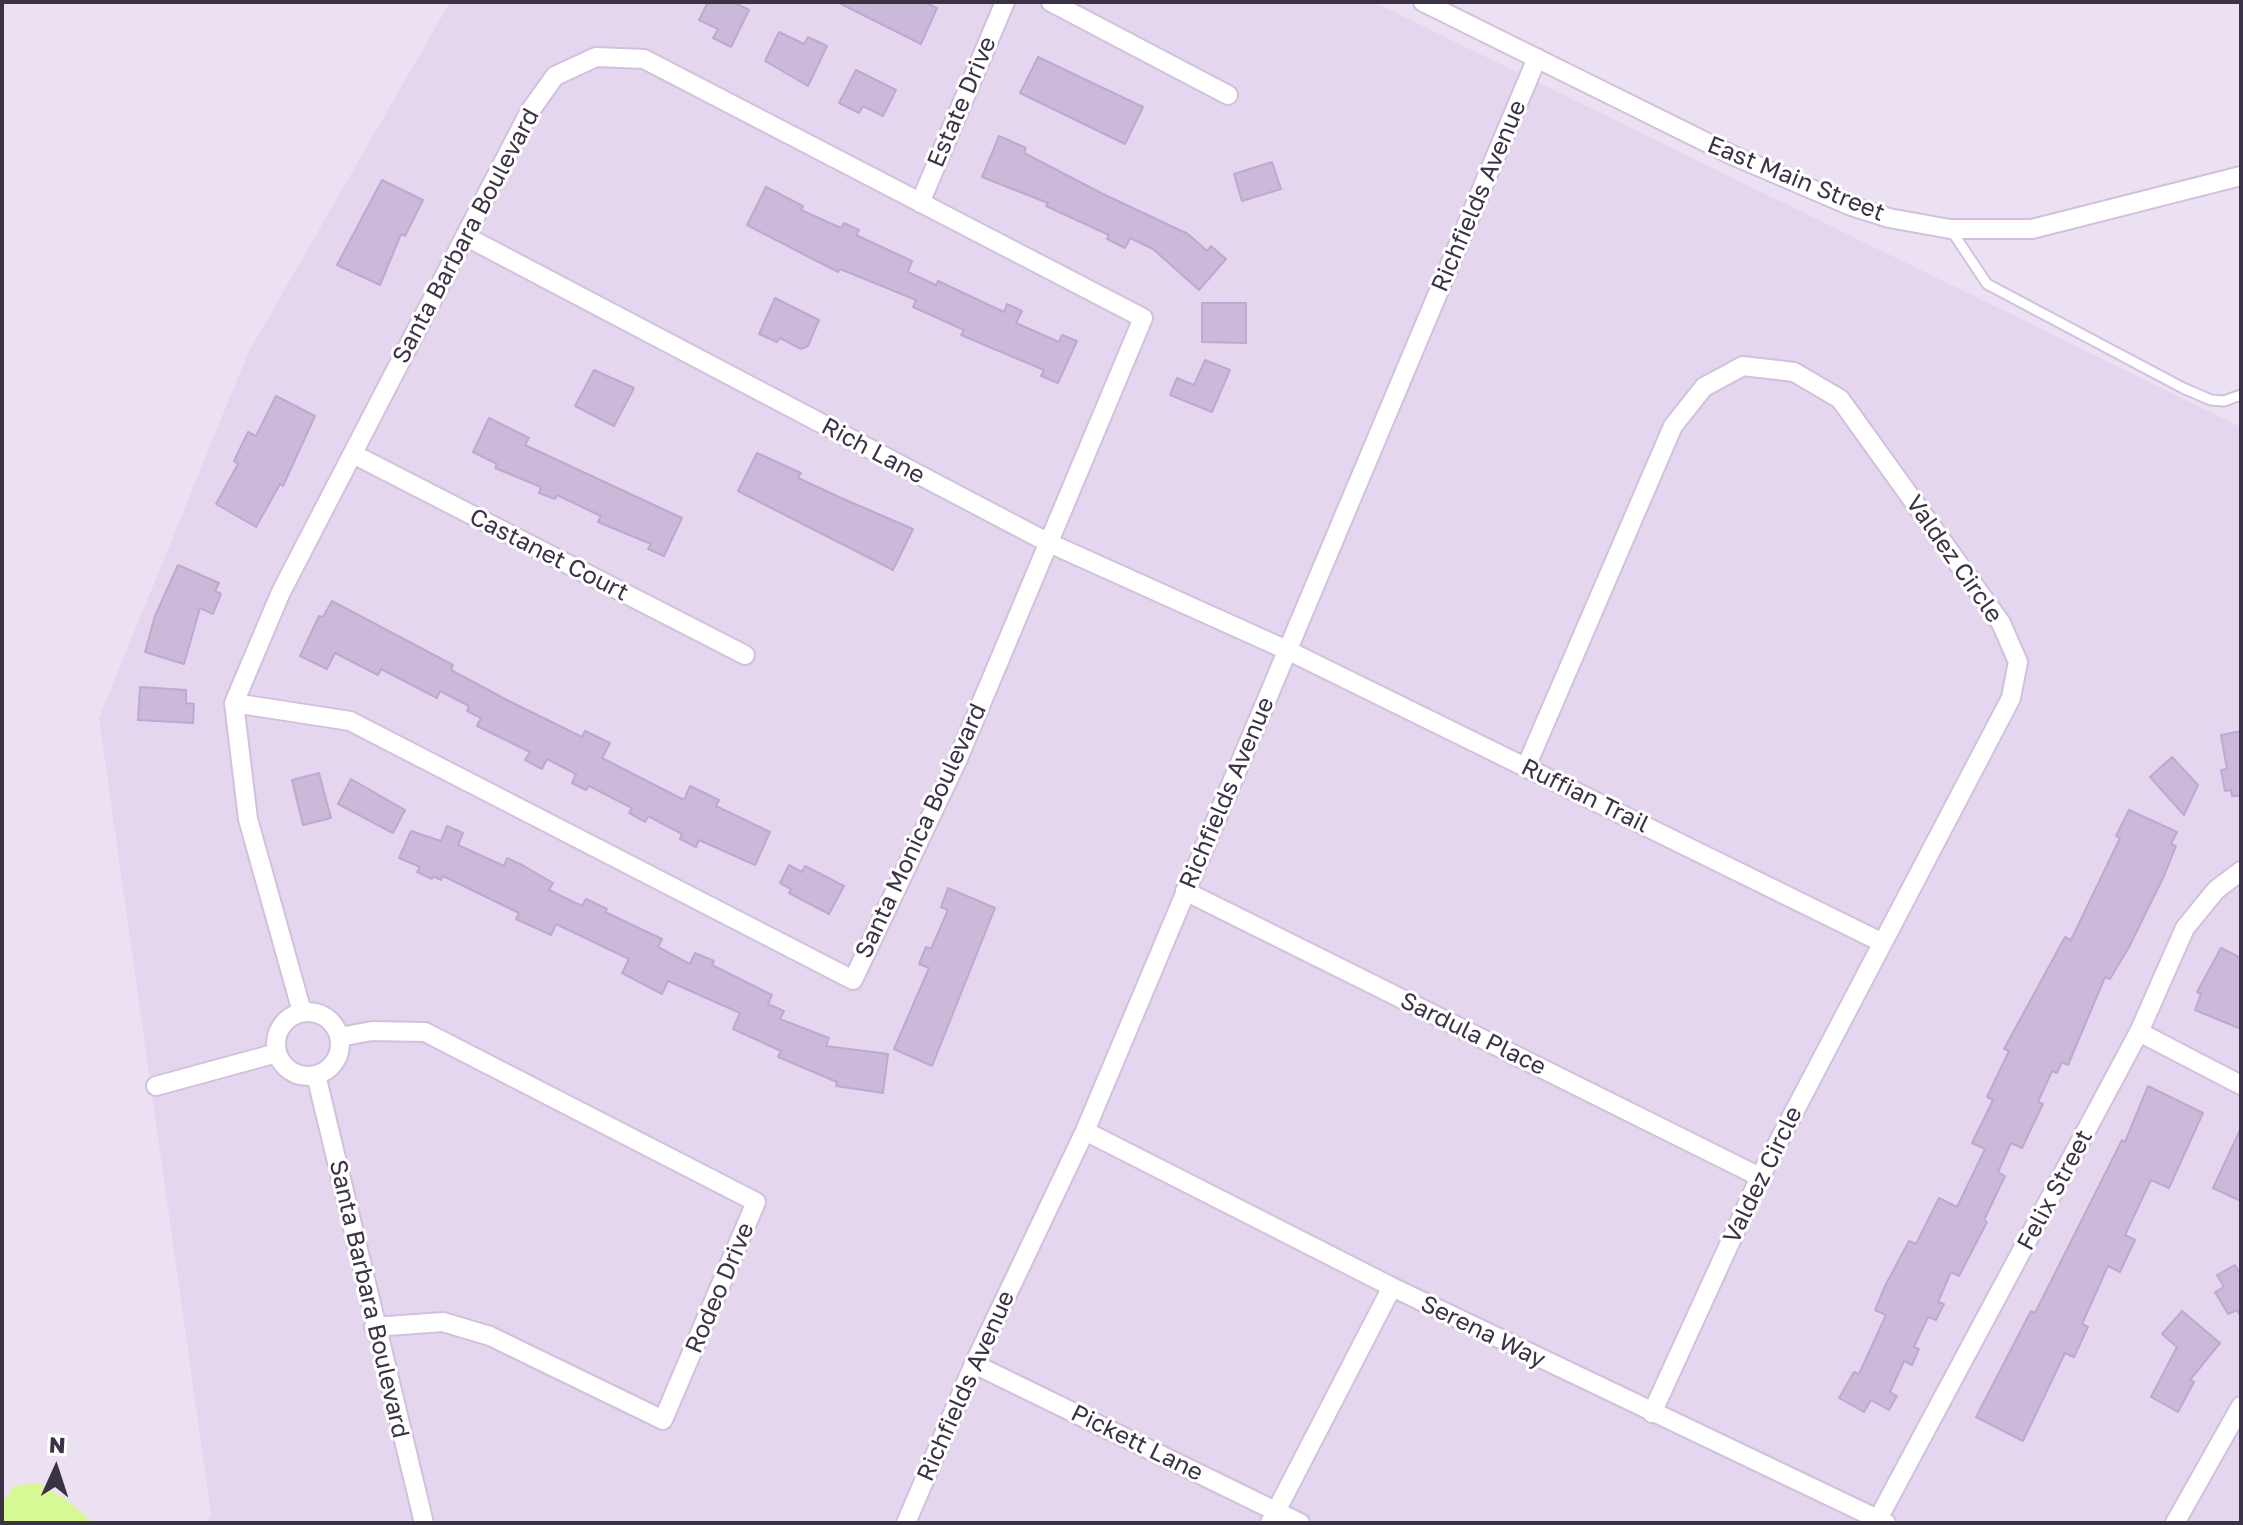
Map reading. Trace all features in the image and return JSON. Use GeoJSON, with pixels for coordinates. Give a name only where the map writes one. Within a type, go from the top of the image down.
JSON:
{"type":"FeatureCollection","features":[{"type":"Feature","properties":{"kind":"street","name":"Estate Drive"},"geometry":{"type":"LineString","coordinates":[[920,203],[1005,2]]}},
{"type":"Feature","properties":{"kind":"street"},"geometry":{"type":"LineString","coordinates":[[1051,2],[1228,95]]}},
{"type":"Feature","properties":{"kind":"street","name":"East Main Street"},"geometry":{"type":"LineString","coordinates":[[1423,2],[1660,122],[1794,183],[1889,218],[1950,229],[2007,231],[2062,224],[2241,176]]}},
{"type":"Feature","properties":{"kind":"street","name":"Santa Barbara Boulevard"},"geometry":{"type":"LineString","coordinates":[[302,1012],[248,819],[234,703],[281,592],[530,111],[555,76],[596,57],[644,59],[1143,318]]}},
{"type":"Feature","properties":{"kind":"street","name":"Richfields Avenue"},"geometry":{"type":"LineString","coordinates":[[906,1523],[974,1364],[1085,1131],[1537,58]]}},
{"type":"Feature","properties":{"kind":"street","name":"Rich Lane"},"geometry":{"type":"LineString","coordinates":[[465,236],[1047,542],[1289,651]]}},
{"type":"Feature","properties":{"kind":"street","name":"Santa Monica Boulevard"},"geometry":{"type":"LineString","coordinates":[[234,703],[350,721],[853,980],[957,761],[1143,318]]}},
{"type":"Feature","properties":{"kind":"street","name":"Valdez Circle"},"geometry":{"type":"LineString","coordinates":[[1526,767],[1673,426],[1704,387],[1743,366],[1794,372],[1840,399],[2001,623],[2018,662],[2011,698],[1760,1177],[1652,1413]]}},
{"type":"Feature","properties":{"kind":"street","name":"Castanet Court"},"geometry":{"type":"LineString","coordinates":[[353,454],[745,655]]}},
{"type":"Feature","properties":{"kind":"street","name":"Ruffian Trail"},"geometry":{"type":"LineString","coordinates":[[1289,651],[1881,942]]}},
{"type":"Feature","properties":{"kind":"street","name":"Felix Street"},"geometry":{"type":"LineString","coordinates":[[1882,1521],[2139,1032],[2185,928],[2216,890],[2241,871]]}},
{"type":"Feature","properties":{"kind":"street","name":"Sardula Place"},"geometry":{"type":"LineString","coordinates":[[1185,891],[1760,1177]]}},
{"type":"Feature","properties":{"kind":"street"},"geometry":{"type":"LineString","coordinates":[[302,1012],[312,1012],[330,1020],[340,1037],[340,1047],[333,1065],[316,1075],[306,1076],[288,1069],[277,1053],[281,1027],[302,1012]]}},
{"type":"Feature","properties":{"kind":"street","name":"Rodeo Drive"},"geometry":{"type":"LineString","coordinates":[[340,1037],[372,1031],[425,1032],[756,1202],[663,1420],[490,1336],[443,1322],[374,1327]]}},
{"type":"Feature","properties":{"kind":"street"},"geometry":{"type":"LineString","coordinates":[[2139,1032],[2241,1085]]}},
{"type":"Feature","properties":{"kind":"street"},"geometry":{"type":"LineString","coordinates":[[156,1086],[277,1053]]}},
{"type":"Feature","properties":{"kind":"street","name":"Santa Barbara Boulevard"},"geometry":{"type":"LineString","coordinates":[[316,1075],[374,1327],[424,1523]]}},
{"type":"Feature","properties":{"kind":"street","name":"Serena Way"},"geometry":{"type":"LineString","coordinates":[[1085,1131],[1392,1287],[1882,1521]]}},
{"type":"Feature","properties":{"kind":"street"},"geometry":{"type":"LineString","coordinates":[[1273,1517],[1392,1287]]}},
{"type":"Feature","properties":{"kind":"street","name":"Pickett Lane"},"geometry":{"type":"LineString","coordinates":[[974,1364],[1273,1517],[1300,1523]]}},
{"type":"Feature","properties":{"kind":"street"},"geometry":{"type":"LineString","coordinates":[[2175,1523],[2241,1406]]}},
{"type":"Feature","properties":{"kind":"lane"},"geometry":{"type":"LineString","coordinates":[[1950,229],[1987,284],[2183,388],[2211,400],[2224,401],[2241,395]]}},
{"type":"Feature","properties":{"kind":"shaded area"},"geometry":{"type":"Polygon","coordinates":[[[450,2],[1374,2],[2241,427],[2241,1523],[207,1523],[211,1514],[99,718],[248,353],[450,2]]]}},
{"type":"Feature","properties":{"kind":"shaded area"},"geometry":{"type":"Polygon","coordinates":[[[39,1483],[71,1503],[93,1523],[2,1523],[2,1503],[14,1486],[39,1483]]]}},
{"type":"Feature","properties":{"kind":"building"},"geometry":{"type":"Polygon","coordinates":[[[708,2],[733,2],[749,10],[731,47],[713,38],[718,29],[699,20],[708,2]]]}},
{"type":"Feature","properties":{"kind":"building"},"geometry":{"type":"Polygon","coordinates":[[[837,2],[924,2],[937,8],[921,44],[837,2]]]}},
{"type":"Feature","properties":{"kind":"building"},"geometry":{"type":"Polygon","coordinates":[[[779,32],[804,44],[808,37],[827,46],[808,86],[765,61],[779,32]]]}},
{"type":"Feature","properties":{"kind":"building"},"geometry":{"type":"Polygon","coordinates":[[[1038,57],[1143,107],[1125,144],[1020,93],[1038,57]]]}},
{"type":"Feature","properties":{"kind":"building"},"geometry":{"type":"Polygon","coordinates":[[[856,70],[896,90],[883,116],[863,106],[859,113],[839,103],[856,70]]]}},
{"type":"Feature","properties":{"kind":"building"},"geometry":{"type":"Polygon","coordinates":[[[999,136],[1026,148],[1024,153],[1103,194],[1188,234],[1207,251],[1211,246],[1226,259],[1199,290],[1153,249],[1130,238],[1125,248],[1107,239],[1109,235],[1046,206],[1048,203],[982,177],[999,136]]]}},
{"type":"Feature","properties":{"kind":"building"},"geometry":{"type":"Polygon","coordinates":[[[1272,162],[1281,189],[1242,201],[1234,174],[1272,162]]]}},
{"type":"Feature","properties":{"kind":"building"},"geometry":{"type":"Polygon","coordinates":[[[382,180],[423,200],[405,236],[401,234],[380,285],[337,265],[382,180]]]}},
{"type":"Feature","properties":{"kind":"building"},"geometry":{"type":"Polygon","coordinates":[[[766,187],[803,206],[801,210],[841,228],[844,223],[859,230],[856,235],[912,261],[908,272],[936,285],[938,281],[1004,312],[1007,304],[1022,311],[1016,323],[1059,342],[1062,335],[1077,341],[1058,383],[1041,376],[1044,370],[961,335],[964,330],[913,307],[916,300],[840,269],[838,272],[747,225],[766,187]]]}},
{"type":"Feature","properties":{"kind":"building"},"geometry":{"type":"Polygon","coordinates":[[[775,298],[819,320],[808,346],[801,349],[780,338],[777,342],[759,334],[775,298]]]}},
{"type":"Feature","properties":{"kind":"building"},"geometry":{"type":"Polygon","coordinates":[[[1202,303],[1246,303],[1246,343],[1202,342],[1202,303]]]}},
{"type":"Feature","properties":{"kind":"building"},"geometry":{"type":"Polygon","coordinates":[[[1205,360],[1230,370],[1212,412],[1170,395],[1177,378],[1194,385],[1205,360]]]}},
{"type":"Feature","properties":{"kind":"building"},"geometry":{"type":"Polygon","coordinates":[[[594,370],[634,388],[614,426],[575,406],[594,370]]]}},
{"type":"Feature","properties":{"kind":"building"},"geometry":{"type":"Polygon","coordinates":[[[276,396],[315,416],[283,486],[280,484],[256,527],[216,504],[238,464],[234,461],[248,432],[256,436],[276,396]]]}},
{"type":"Feature","properties":{"kind":"building"},"geometry":{"type":"Polygon","coordinates":[[[489,418],[529,438],[525,445],[682,518],[664,556],[648,549],[651,544],[598,522],[601,516],[557,495],[555,499],[539,493],[541,487],[495,468],[497,464],[473,452],[489,418]]]}},
{"type":"Feature","properties":{"kind":"building"},"geometry":{"type":"Polygon","coordinates":[[[757,453],[801,473],[798,478],[913,529],[893,570],[738,491],[757,453]]]}},
{"type":"Feature","properties":{"kind":"building"},"geometry":{"type":"Polygon","coordinates":[[[178,565],[219,583],[215,591],[221,594],[213,614],[200,608],[184,664],[145,652],[155,616],[178,565]]]}},
{"type":"Feature","properties":{"kind":"building"},"geometry":{"type":"Polygon","coordinates":[[[332,601],[453,665],[451,670],[505,699],[582,737],[585,731],[610,743],[602,758],[684,800],[690,786],[719,800],[716,806],[770,832],[755,865],[699,840],[696,847],[680,839],[682,834],[648,816],[645,822],[629,813],[632,808],[589,786],[586,790],[572,783],[576,774],[547,759],[542,769],[525,760],[530,752],[477,726],[481,718],[467,711],[469,706],[440,691],[437,698],[381,669],[378,675],[335,653],[327,669],[300,656],[319,616],[323,617],[332,601]]]}},
{"type":"Feature","properties":{"kind":"building"},"geometry":{"type":"Polygon","coordinates":[[[140,687],[186,690],[186,703],[194,704],[193,723],[138,720],[140,687]]]}},
{"type":"Feature","properties":{"kind":"building"},"geometry":{"type":"Polygon","coordinates":[[[2241,731],[2241,796],[2232,796],[2231,790],[2225,791],[2221,770],[2227,769],[2221,735],[2241,731]]]}},
{"type":"Feature","properties":{"kind":"building"},"geometry":{"type":"Polygon","coordinates":[[[2172,757],[2198,785],[2184,815],[2150,777],[2172,757]]]}},
{"type":"Feature","properties":{"kind":"building"},"geometry":{"type":"Polygon","coordinates":[[[319,773],[331,818],[303,825],[292,780],[319,773]]]}},
{"type":"Feature","properties":{"kind":"building"},"geometry":{"type":"Polygon","coordinates":[[[351,779],[405,810],[393,833],[338,804],[351,779]]]}},
{"type":"Feature","properties":{"kind":"building"},"geometry":{"type":"Polygon","coordinates":[[[2129,810],[2177,832],[2171,844],[2176,846],[2164,876],[2129,947],[2110,979],[2105,977],[2068,1065],[2062,1062],[2057,1073],[2052,1071],[2038,1102],[2043,1104],[2022,1148],[2011,1143],[1998,1172],[2005,1176],[1984,1220],[1987,1222],[1959,1276],[1951,1272],[1938,1302],[1944,1304],[1936,1320],[1928,1317],[1914,1347],[1919,1349],[1912,1365],[1904,1361],[1890,1392],[1897,1396],[1889,1410],[1871,1400],[1864,1412],[1839,1398],[1854,1372],[1859,1374],[1886,1315],[1875,1310],[1885,1286],[1909,1241],[1916,1244],[1939,1198],[1957,1207],[1985,1149],[1972,1143],[1993,1100],[1987,1097],[2009,1051],[2004,1049],[2065,937],[2071,940],[2120,838],[2116,836],[2129,810]]]}},
{"type":"Feature","properties":{"kind":"building"},"geometry":{"type":"Polygon","coordinates":[[[447,826],[463,833],[458,845],[504,866],[507,858],[524,866],[553,883],[549,890],[582,906],[586,899],[607,909],[605,912],[662,939],[658,947],[690,964],[695,953],[714,961],[712,965],[772,995],[768,1004],[784,1011],[780,1019],[829,1038],[826,1046],[888,1054],[883,1093],[836,1086],[837,1082],[778,1057],[781,1051],[733,1029],[740,1013],[668,981],[662,994],[622,973],[629,959],[556,924],[551,935],[516,919],[519,913],[443,876],[441,880],[433,876],[432,879],[417,872],[420,867],[399,858],[411,831],[441,841],[447,826]]]}},
{"type":"Feature","properties":{"kind":"building"},"geometry":{"type":"Polygon","coordinates":[[[789,865],[802,872],[805,866],[844,886],[829,914],[789,893],[791,889],[780,883],[789,865]]]}},
{"type":"Feature","properties":{"kind":"building"},"geometry":{"type":"Polygon","coordinates":[[[948,888],[995,908],[932,1066],[894,1049],[929,968],[919,964],[926,947],[931,949],[948,910],[941,907],[948,888]]]}},
{"type":"Feature","properties":{"kind":"building"},"geometry":{"type":"Polygon","coordinates":[[[2221,948],[2241,958],[2241,1029],[2195,1010],[2201,994],[2197,992],[2221,948]]]}},
{"type":"Feature","properties":{"kind":"building"},"geometry":{"type":"Polygon","coordinates":[[[2148,1086],[2203,1113],[2169,1188],[2151,1180],[2125,1235],[2135,1240],[2120,1272],[2108,1266],[2082,1324],[2088,1327],[2074,1357],[2065,1353],[2023,1441],[1976,1417],[2031,1311],[2035,1313],[2122,1140],[2125,1142],[2148,1086]]]}},
{"type":"Feature","properties":{"kind":"building"},"geometry":{"type":"Polygon","coordinates":[[[2241,1128],[2241,1201],[2213,1188],[2241,1128]]]}},
{"type":"Feature","properties":{"kind":"building"},"geometry":{"type":"Polygon","coordinates":[[[2235,1265],[2241,1275],[2241,1317],[2237,1310],[2228,1314],[2215,1292],[2224,1287],[2217,1275],[2235,1265]]]}},
{"type":"Feature","properties":{"kind":"building"},"geometry":{"type":"Polygon","coordinates":[[[2182,1311],[2220,1343],[2190,1380],[2194,1382],[2178,1412],[2151,1397],[2177,1347],[2162,1334],[2182,1311]]]}}]}
